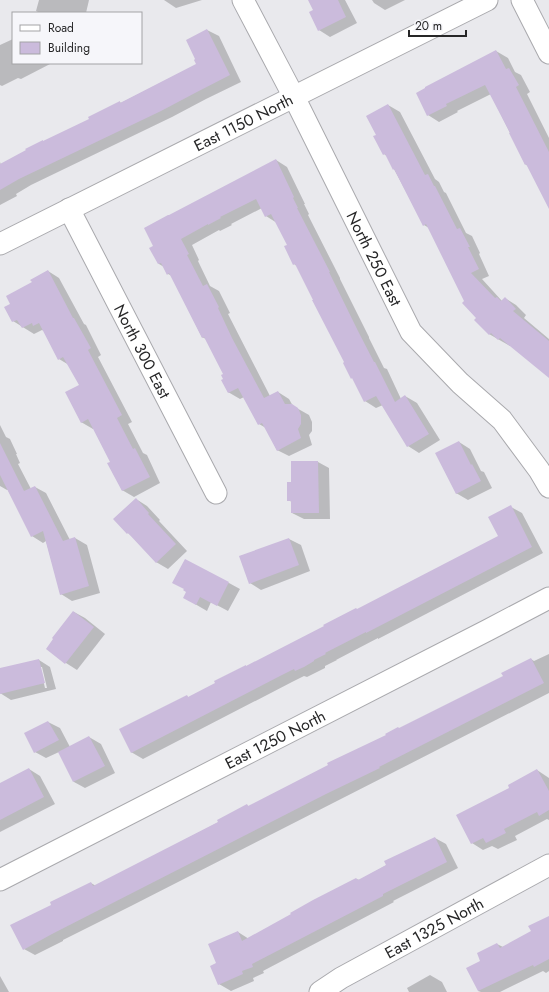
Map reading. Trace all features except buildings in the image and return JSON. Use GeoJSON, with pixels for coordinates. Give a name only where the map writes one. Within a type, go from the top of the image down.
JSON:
{"type":"FeatureCollection","features":[{"type":"Feature","properties":{"kind":"street","name":"North 250 East"},"geometry":{"type":"LineString","coordinates":[[243,0],[294,97],[411,332],[460,383],[502,420],[539,470],[549,487]]}},
{"type":"Feature","properties":{"kind":"street","name":"East 1150 North"},"geometry":{"type":"LineString","coordinates":[[0,244],[487,0]]}},
{"type":"Feature","properties":{"kind":"street"},"geometry":{"type":"LineString","coordinates":[[522,0],[549,53]]}},
{"type":"Feature","properties":{"kind":"street","name":"North 300 East"},"geometry":{"type":"LineString","coordinates":[[69,209],[216,493]]}},
{"type":"Feature","properties":{"kind":"street","name":"East 1250 North"},"geometry":{"type":"LineString","coordinates":[[0,880],[549,598]]}},
{"type":"Feature","properties":{"kind":"street","name":"East 1325 North"},"geometry":{"type":"LineString","coordinates":[[320,992],[344,985],[549,865]]}}]}
